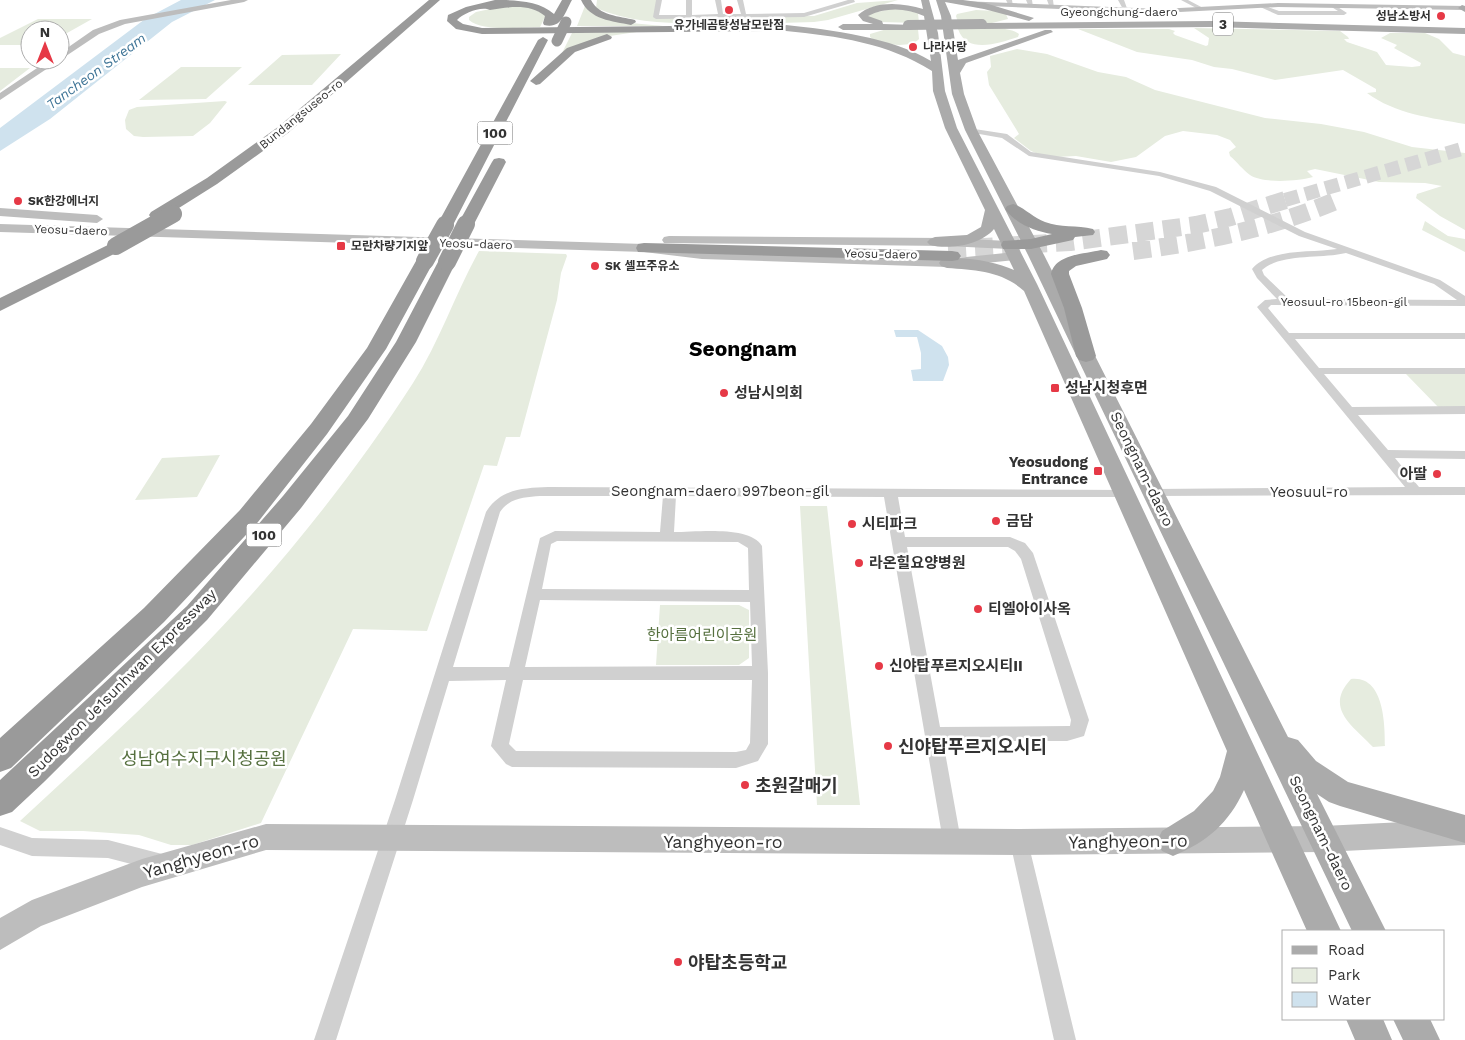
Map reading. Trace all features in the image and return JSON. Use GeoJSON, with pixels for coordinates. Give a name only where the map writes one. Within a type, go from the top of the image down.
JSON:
{"type":"FeatureCollection","features":[{"type":"Feature","properties":{"kind":"highway","name":"Bundangsuseo-ro"},"geometry":{"type":"LineString","coordinates":[[165,214],[283,130],[435,0]]}},
{"type":"Feature","properties":{"kind":"highway","name":"Bundangsuseo-ro"},"geometry":{"type":"LineString","coordinates":[[165,214],[223,183],[311,118],[444,0]]}},
{"type":"Feature","properties":{"kind":"highway"},"geometry":{"type":"LineString","coordinates":[[507,0],[462,11],[452,17],[452,21],[460,27],[482,31],[735,27]]}},
{"type":"Feature","properties":{"kind":"highway","name":"Sudogwon Je1sunhwan Expressway"},"geometry":{"type":"LineString","coordinates":[[0,801],[33,772],[197,613],[292,502],[366,404],[406,342],[436,262],[446,224],[528,72],[551,23],[567,0]]}},
{"type":"Feature","properties":{"kind":"highway"},"geometry":{"type":"LineString","coordinates":[[530,94],[566,22],[580,0]]}},
{"type":"Feature","properties":{"kind":"highway"},"geometry":{"type":"LineString","coordinates":[[586,0],[588,6],[594,11],[622,20],[678,25],[735,27]]}},
{"type":"Feature","properties":{"kind":"highway"},"geometry":{"type":"LineString","coordinates":[[551,23],[550,15],[547,11],[529,5],[489,7],[472,12],[464,18],[469,24],[496,28],[773,27]]}},
{"type":"Feature","properties":{"kind":"highway"},"geometry":{"type":"LineString","coordinates":[[536,80],[571,50],[597,40],[641,32],[735,27]]}},
{"type":"Feature","properties":{"kind":"highway","name":"Sudogwon Je1sunhwan Expressway"},"geometry":{"type":"LineString","coordinates":[[0,758],[154,615],[249,516],[318,429],[436,262],[466,224],[507,146]]}},
{"type":"Feature","properties":{"kind":"highway"},"geometry":{"type":"LineString","coordinates":[[1013,209],[1042,228],[1059,232],[1087,232],[1023,250]]}},
{"type":"Feature","properties":{"kind":"highway"},"geometry":{"type":"LineString","coordinates":[[0,305],[165,214]]}},
{"type":"Feature","properties":{"kind":"highway"},"geometry":{"type":"LineString","coordinates":[[0,295],[109,245]]}},
{"type":"Feature","properties":{"kind":"highway","name":"Yeosu-daero"},"geometry":{"type":"LineString","coordinates":[[646,245],[946,252]]}},
{"type":"Feature","properties":{"kind":"highway"},"geometry":{"type":"LineString","coordinates":[[1023,250],[1101,255],[1067,263],[1061,269],[1060,274],[1073,308],[1086,356]]}},
{"type":"Feature","properties":{"kind":"main road"},"geometry":{"type":"LineString","coordinates":[[70,51],[108,26],[137,16],[244,0]]}},
{"type":"Feature","properties":{"kind":"main road"},"geometry":{"type":"LineString","coordinates":[[801,25],[837,19],[905,0]]}},
{"type":"Feature","properties":{"kind":"main road","name":"Seongnam-daero"},"geometry":{"type":"LineString","coordinates":[[925,0],[933,34],[939,91],[951,128],[992,210],[1023,250],[1086,356],[1368,930]]}},
{"type":"Feature","properties":{"kind":"main road","name":"Seongnam-daero"},"geometry":{"type":"LineString","coordinates":[[940,0],[954,11],[949,37],[958,94],[972,130],[1013,209],[1032,290],[1324,930]]}},
{"type":"Feature","properties":{"kind":"main road"},"geometry":{"type":"LineString","coordinates":[[946,0],[954,11]]}},
{"type":"Feature","properties":{"kind":"main road"},"geometry":{"type":"LineString","coordinates":[[1430,0],[1464,8]]}},
{"type":"Feature","properties":{"kind":"main road"},"geometry":{"type":"LineString","coordinates":[[954,11],[994,2],[1056,21],[1160,22]]}},
{"type":"Feature","properties":{"kind":"main road"},"geometry":{"type":"LineString","coordinates":[[954,11],[985,6],[1011,6],[1030,3],[1051,3],[1126,10],[1202,9],[1259,3],[1272,5],[1334,3],[1346,6],[1464,8]]}},
{"type":"Feature","properties":{"kind":"main road"},"geometry":{"type":"LineString","coordinates":[[909,26],[870,21],[863,15],[894,7],[920,10],[929,15]]}},
{"type":"Feature","properties":{"kind":"main road"},"geometry":{"type":"LineString","coordinates":[[954,11],[990,10],[1006,13],[1013,17],[1007,21],[981,25]]}},
{"type":"Feature","properties":{"kind":"main road","name":"Gyeongchung-daero"},"geometry":{"type":"LineString","coordinates":[[773,27],[1279,22],[1465,29]]}},
{"type":"Feature","properties":{"kind":"main road"},"geometry":{"type":"LineString","coordinates":[[954,74],[958,65],[970,58],[1059,29],[1087,26],[1211,24]]}},
{"type":"Feature","properties":{"kind":"main road","name":"Gyeongchung-daero"},"geometry":{"type":"LineString","coordinates":[[981,25],[1211,24],[1465,29]]}},
{"type":"Feature","properties":{"kind":"main road","name":"Gyeongchung-daero"},"geometry":{"type":"LineString","coordinates":[[773,27],[801,25],[909,26]]}},
{"type":"Feature","properties":{"kind":"main road"},"geometry":{"type":"LineString","coordinates":[[974,45],[1000,45],[1021,38],[1024,35],[1012,29],[981,25]]}},
{"type":"Feature","properties":{"kind":"main road"},"geometry":{"type":"LineString","coordinates":[[909,26],[875,30],[866,34],[865,37],[885,45],[913,45]]}},
{"type":"Feature","properties":{"kind":"main road"},"geometry":{"type":"LineString","coordinates":[[786,28],[843,34],[914,55],[936,69]]}},
{"type":"Feature","properties":{"kind":"main road"},"geometry":{"type":"LineString","coordinates":[[1396,29],[1465,36]]}},
{"type":"Feature","properties":{"kind":"main road"},"geometry":{"type":"LineString","coordinates":[[924,41],[933,34]]}},
{"type":"Feature","properties":{"kind":"main road"},"geometry":{"type":"LineString","coordinates":[[949,37],[960,42]]}},
{"type":"Feature","properties":{"kind":"main road"},"geometry":{"type":"LineString","coordinates":[[0,97],[40,70]]}},
{"type":"Feature","properties":{"kind":"main road"},"geometry":{"type":"LineString","coordinates":[[946,252],[965,239],[981,234],[988,228],[992,210]]}},
{"type":"Feature","properties":{"kind":"main road"},"geometry":{"type":"LineString","coordinates":[[0,212],[54,214],[179,230]]}},
{"type":"Feature","properties":{"kind":"main road","name":"Yeosu-daero"},"geometry":{"type":"LineString","coordinates":[[0,219],[179,230]]}},
{"type":"Feature","properties":{"kind":"main road","name":"Yeosu-daero"},"geometry":{"type":"LineString","coordinates":[[0,228],[179,230],[646,245]]}},
{"type":"Feature","properties":{"kind":"main road"},"geometry":{"type":"LineString","coordinates":[[0,235],[179,230]]}},
{"type":"Feature","properties":{"kind":"main road"},"geometry":{"type":"LineString","coordinates":[[946,252],[1023,250]]}},
{"type":"Feature","properties":{"kind":"main road"},"geometry":{"type":"LineString","coordinates":[[946,252],[1023,250]]}},
{"type":"Feature","properties":{"kind":"main road"},"geometry":{"type":"LineString","coordinates":[[946,252],[978,265],[998,269],[1018,278],[1032,290]]}},
{"type":"Feature","properties":{"kind":"main road"},"geometry":{"type":"LineString","coordinates":[[1270,728],[1306,770],[1340,793],[1465,830]]}},
{"type":"Feature","properties":{"kind":"main road"},"geometry":{"type":"LineString","coordinates":[[1173,841],[1193,830],[1220,805],[1228,794],[1242,749]]}},
{"type":"Feature","properties":{"kind":"main road","name":"Yanghyeon-ro"},"geometry":{"type":"LineString","coordinates":[[0,935],[32,915],[142,873],[266,837],[1019,842],[1323,839],[1465,830]]}},
{"type":"Feature","properties":{"kind":"main road"},"geometry":{"type":"LineString","coordinates":[[1364,1020],[1374,1040]]}},
{"type":"Feature","properties":{"kind":"main road"},"geometry":{"type":"LineString","coordinates":[[1412,1020],[1422,1040]]}},
{"type":"Feature","properties":{"kind":"street"},"geometry":{"type":"LineString","coordinates":[[659,0],[656,17],[804,15],[852,2],[851,0]]}},
{"type":"Feature","properties":{"kind":"street"},"geometry":{"type":"LineString","coordinates":[[689,0],[689,17]]}},
{"type":"Feature","properties":{"kind":"street"},"geometry":{"type":"LineString","coordinates":[[718,0],[722,16]]}},
{"type":"Feature","properties":{"kind":"street"},"geometry":{"type":"LineString","coordinates":[[740,0],[744,16]]}},
{"type":"Feature","properties":{"kind":"street"},"geometry":{"type":"LineString","coordinates":[[1121,0],[1126,10]]}},
{"type":"Feature","properties":{"kind":"street"},"geometry":{"type":"LineString","coordinates":[[1184,0],[1202,9]]}},
{"type":"Feature","properties":{"kind":"street"},"geometry":{"type":"LineString","coordinates":[[1259,3],[1278,12],[1344,12],[1334,3]]}},
{"type":"Feature","properties":{"kind":"street"},"geometry":{"type":"LineString","coordinates":[[972,130],[1004,136],[1029,154],[1160,174],[1193,182],[1222,193],[1302,234],[1437,282],[1465,302]]}},
{"type":"Feature","properties":{"kind":"street"},"geometry":{"type":"LineString","coordinates":[[1286,302],[1260,276],[1257,269],[1260,264],[1281,258],[1336,254],[1346,250]]}},
{"type":"Feature","properties":{"kind":"street","name":"Yeosuul-ro 15beon-gil"},"geometry":{"type":"LineString","coordinates":[[1416,492],[1262,307],[1268,302],[1465,302]]}},
{"type":"Feature","properties":{"kind":"street"},"geometry":{"type":"LineString","coordinates":[[1286,336],[1465,336]]}},
{"type":"Feature","properties":{"kind":"street"},"geometry":{"type":"LineString","coordinates":[[1315,371],[1465,371]]}},
{"type":"Feature","properties":{"kind":"street"},"geometry":{"type":"LineString","coordinates":[[1348,411],[1465,410]]}},
{"type":"Feature","properties":{"kind":"street"},"geometry":{"type":"LineString","coordinates":[[1386,454],[1465,455]]}},
{"type":"Feature","properties":{"kind":"street","name":"Yeosuul-ro"},"geometry":{"type":"LineString","coordinates":[[1154,493],[1465,491]]}},
{"type":"Feature","properties":{"kind":"street","name":"Seongnam-daero 997beon-gil"},"geometry":{"type":"LineString","coordinates":[[325,1040],[392,839],[497,504],[512,495],[533,492],[1124,493]]}},
{"type":"Feature","properties":{"kind":"street"},"geometry":{"type":"LineString","coordinates":[[666,536],[670,492]]}},
{"type":"Feature","properties":{"kind":"street"},"geometry":{"type":"LineString","coordinates":[[890,492],[952,841]]}},
{"type":"Feature","properties":{"kind":"street"},"geometry":{"type":"LineString","coordinates":[[556,536],[741,537],[755,546],[760,673],[759,744],[752,756],[736,760],[512,759],[500,746],[534,594],[545,541],[556,536]]}},
{"type":"Feature","properties":{"kind":"street"},"geometry":{"type":"LineString","coordinates":[[899,542],[1010,542],[1020,547],[1028,557],[1080,720],[1078,731],[1067,734],[933,734]]}},
{"type":"Feature","properties":{"kind":"street"},"geometry":{"type":"LineString","coordinates":[[534,594],[757,596]]}},
{"type":"Feature","properties":{"kind":"street"},"geometry":{"type":"LineString","coordinates":[[444,674],[760,673]]}},
{"type":"Feature","properties":{"kind":"street"},"geometry":{"type":"LineString","coordinates":[[0,836],[32,847],[108,848],[170,865]]}},
{"type":"Feature","properties":{"kind":"street"},"geometry":{"type":"LineString","coordinates":[[1019,842],[1065,1040]]}},
{"type":"Feature","properties":{"kind":"green space"},"geometry":{"type":"Polygon","coordinates":[[[597,0],[657,0],[656,18],[814,16],[857,3],[898,0],[828,20],[814,22],[695,23],[644,21],[628,18],[596,8],[597,0]]]}},
{"type":"Feature","properties":{"kind":"green space"},"geometry":{"type":"Polygon","coordinates":[[[504,6],[529,7],[546,15],[540,27],[493,27],[475,24],[469,20],[469,17],[476,12],[504,6]]]}},
{"type":"Feature","properties":{"kind":"green space"},"geometry":{"type":"Polygon","coordinates":[[[585,6],[599,16],[609,19],[663,26],[577,26],[585,6]]]}},
{"type":"Feature","properties":{"kind":"green space"},"geometry":{"type":"Polygon","coordinates":[[[897,8],[918,13],[919,23],[879,22],[868,19],[867,14],[897,8]]]}},
{"type":"Feature","properties":{"kind":"green space"},"geometry":{"type":"Polygon","coordinates":[[[976,10],[995,11],[1006,14],[1008,19],[992,23],[958,23],[957,14],[976,10]]]}},
{"type":"Feature","properties":{"kind":"green space"},"geometry":{"type":"Polygon","coordinates":[[[92,19],[70,31],[70,20],[36,20],[92,19]]]}},
{"type":"Feature","properties":{"kind":"green space"},"geometry":{"type":"Polygon","coordinates":[[[20,28],[20,45],[0,45],[0,38],[20,28]]]}},
{"type":"Feature","properties":{"kind":"green space"},"geometry":{"type":"Polygon","coordinates":[[[999,28],[1019,34],[1018,37],[1002,42],[976,45],[962,37],[958,29],[999,28]]]}},
{"type":"Feature","properties":{"kind":"green space"},"geometry":{"type":"Polygon","coordinates":[[[1194,28],[1340,31],[1348,37],[1349,39],[1344,39],[1347,42],[1377,52],[1386,65],[1412,67],[1420,66],[1421,63],[1394,48],[1397,45],[1381,38],[1390,33],[1425,33],[1439,39],[1453,53],[1465,56],[1465,124],[1414,114],[1389,106],[1367,93],[1376,92],[1376,89],[1343,70],[1275,80],[1232,69],[1214,67],[1192,60],[1137,52],[1078,29],[1169,29],[1175,31],[1173,33],[1175,35],[1206,46],[1208,45],[1209,38],[1194,28]]]}},
{"type":"Feature","properties":{"kind":"green space"},"geometry":{"type":"Polygon","coordinates":[[[887,29],[918,29],[919,39],[909,44],[895,45],[870,37],[870,34],[887,29]]]}},
{"type":"Feature","properties":{"kind":"green space"},"geometry":{"type":"Polygon","coordinates":[[[573,31],[643,31],[603,37],[560,57],[573,31]]]}},
{"type":"Feature","properties":{"kind":"green space"},"geometry":{"type":"Polygon","coordinates":[[[1017,49],[1047,54],[1098,72],[1126,77],[1155,90],[1265,118],[1321,124],[1364,132],[1412,147],[1465,153],[1465,230],[1440,216],[1416,198],[1417,194],[1442,186],[1425,183],[1379,182],[1315,169],[1307,171],[1313,177],[1281,181],[1263,180],[1245,171],[1230,156],[1229,152],[1236,147],[1230,140],[1217,135],[1183,131],[1165,136],[1136,157],[1111,162],[1076,156],[1055,157],[1038,154],[1014,138],[1019,134],[989,85],[987,72],[991,67],[990,56],[1017,49]]]}},
{"type":"Feature","properties":{"kind":"green space"},"geometry":{"type":"Polygon","coordinates":[[[341,54],[312,85],[248,85],[282,55],[341,54]]]}},
{"type":"Feature","properties":{"kind":"green space"},"geometry":{"type":"Polygon","coordinates":[[[181,67],[242,67],[206,99],[139,100],[181,67]]]}},
{"type":"Feature","properties":{"kind":"green space"},"geometry":{"type":"Polygon","coordinates":[[[0,68],[27,70],[0,91],[0,68]]]}},
{"type":"Feature","properties":{"kind":"green space"},"geometry":{"type":"Polygon","coordinates":[[[227,102],[210,123],[193,136],[143,137],[134,136],[126,129],[125,120],[129,110],[137,107],[227,102]]]}},
{"type":"Feature","properties":{"kind":"green space"},"geometry":{"type":"Polygon","coordinates":[[[1425,221],[1448,236],[1465,239],[1465,252],[1422,230],[1425,221]]]}},
{"type":"Feature","properties":{"kind":"green space","name":"성남여수지구시청공원"},"geometry":{"type":"Polygon","coordinates":[[[479,251],[566,254],[567,256],[561,273],[557,300],[520,437],[506,437],[497,466],[484,465],[427,631],[353,629],[261,823],[192,845],[171,845],[139,835],[83,831],[40,831],[20,821],[127,722],[190,660],[251,595],[309,527],[363,456],[423,367],[479,251]]]}},
{"type":"Feature","properties":{"kind":"green space"},"geometry":{"type":"Polygon","coordinates":[[[1406,374],[1465,374],[1465,408],[1439,408],[1406,374]]]}},
{"type":"Feature","properties":{"kind":"green space"},"geometry":{"type":"Polygon","coordinates":[[[220,455],[197,497],[135,500],[162,458],[220,455]]]}},
{"type":"Feature","properties":{"kind":"green space"},"geometry":{"type":"Polygon","coordinates":[[[800,506],[827,506],[860,805],[817,805],[800,506]]]}},
{"type":"Feature","properties":{"kind":"green space","name":"한아름어린이공원"},"geometry":{"type":"Polygon","coordinates":[[[660,605],[739,605],[749,610],[749,658],[739,665],[656,665],[660,605]]]}},
{"type":"Feature","properties":{"kind":"green space"},"geometry":{"type":"Polygon","coordinates":[[[1351,679],[1362,680],[1370,685],[1376,693],[1383,714],[1385,746],[1373,747],[1344,716],[1340,699],[1343,689],[1351,679]]]}},
{"type":"Feature","properties":{"kind":"water","name":"Tancheon Stream"},"geometry":{"type":"Polygon","coordinates":[[[181,0],[215,0],[172,22],[50,119],[0,151],[0,128],[145,19],[181,0]]]}},
{"type":"Feature","properties":{"kind":"water"},"geometry":{"type":"Polygon","coordinates":[[[894,330],[918,330],[942,346],[948,357],[949,365],[943,381],[913,381],[911,370],[921,369],[921,353],[917,337],[896,337],[894,330]]]}},
{"type":"Feature","properties":{"kind":"tunnel"},"geometry":{"type":"LineString","coordinates":[[1285,200],[1465,148]]}},
{"type":"Feature","properties":{"kind":"tunnel"},"geometry":{"type":"LineString","coordinates":[[948,249],[1070,242],[1196,225],[1231,217],[1289,199]]}},
{"type":"Feature","properties":{"kind":"tunnel"},"geometry":{"type":"LineString","coordinates":[[1133,251],[1237,233],[1288,219],[1338,200]]}},
{"type":"Feature","properties":{"kind":"place","name":"유가네곰탕성남모란점"},"geometry":{"type":"Point","coordinates":[729,10]}},
{"type":"Feature","properties":{"kind":"place","name":"성남소방서"},"geometry":{"type":"Point","coordinates":[1441,16]}},
{"type":"Feature","properties":{"kind":"place","name":"나라사랑"},"geometry":{"type":"Point","coordinates":[913,47]}},
{"type":"Feature","properties":{"kind":"place","name":"SK한강에너지"},"geometry":{"type":"Point","coordinates":[18,201]}},
{"type":"Feature","properties":{"kind":"place","name":"모란차량기지앞"},"geometry":{"type":"Point","coordinates":[341,246]}},
{"type":"Feature","properties":{"kind":"place","name":"SK 셀프주유소"},"geometry":{"type":"Point","coordinates":[595,266]}},
{"type":"Feature","properties":{"kind":"place","name":"성남시청후면"},"geometry":{"type":"Point","coordinates":[1055,388]}},
{"type":"Feature","properties":{"kind":"place","name":"성남시의회"},"geometry":{"type":"Point","coordinates":[724,393]}},
{"type":"Feature","properties":{"kind":"place","name":"Yeosudong Entrance"},"geometry":{"type":"Point","coordinates":[1098,471]}},
{"type":"Feature","properties":{"kind":"place","name":"아딸"},"geometry":{"type":"Point","coordinates":[1437,474]}},
{"type":"Feature","properties":{"kind":"place","name":"금담"},"geometry":{"type":"Point","coordinates":[996,521]}},
{"type":"Feature","properties":{"kind":"place","name":"시티파크"},"geometry":{"type":"Point","coordinates":[852,524]}},
{"type":"Feature","properties":{"kind":"place","name":"라온힐요양병원"},"geometry":{"type":"Point","coordinates":[859,563]}},
{"type":"Feature","properties":{"kind":"place","name":"티엘아이사옥"},"geometry":{"type":"Point","coordinates":[978,609]}},
{"type":"Feature","properties":{"kind":"place","name":"신야탑푸르지오시티II"},"geometry":{"type":"Point","coordinates":[879,666]}},
{"type":"Feature","properties":{"kind":"place","name":"신야탑푸르지오시티"},"geometry":{"type":"Point","coordinates":[888,746]}},
{"type":"Feature","properties":{"kind":"place","name":"초원갈매기"},"geometry":{"type":"Point","coordinates":[745,785]}},
{"type":"Feature","properties":{"kind":"place","name":"야탑초등학교"},"geometry":{"type":"Point","coordinates":[678,962]}},
{"type":"Feature","properties":{"kind":"district","name":"Seongnam"},"geometry":{"type":"Point","coordinates":[743,348]}}]}
